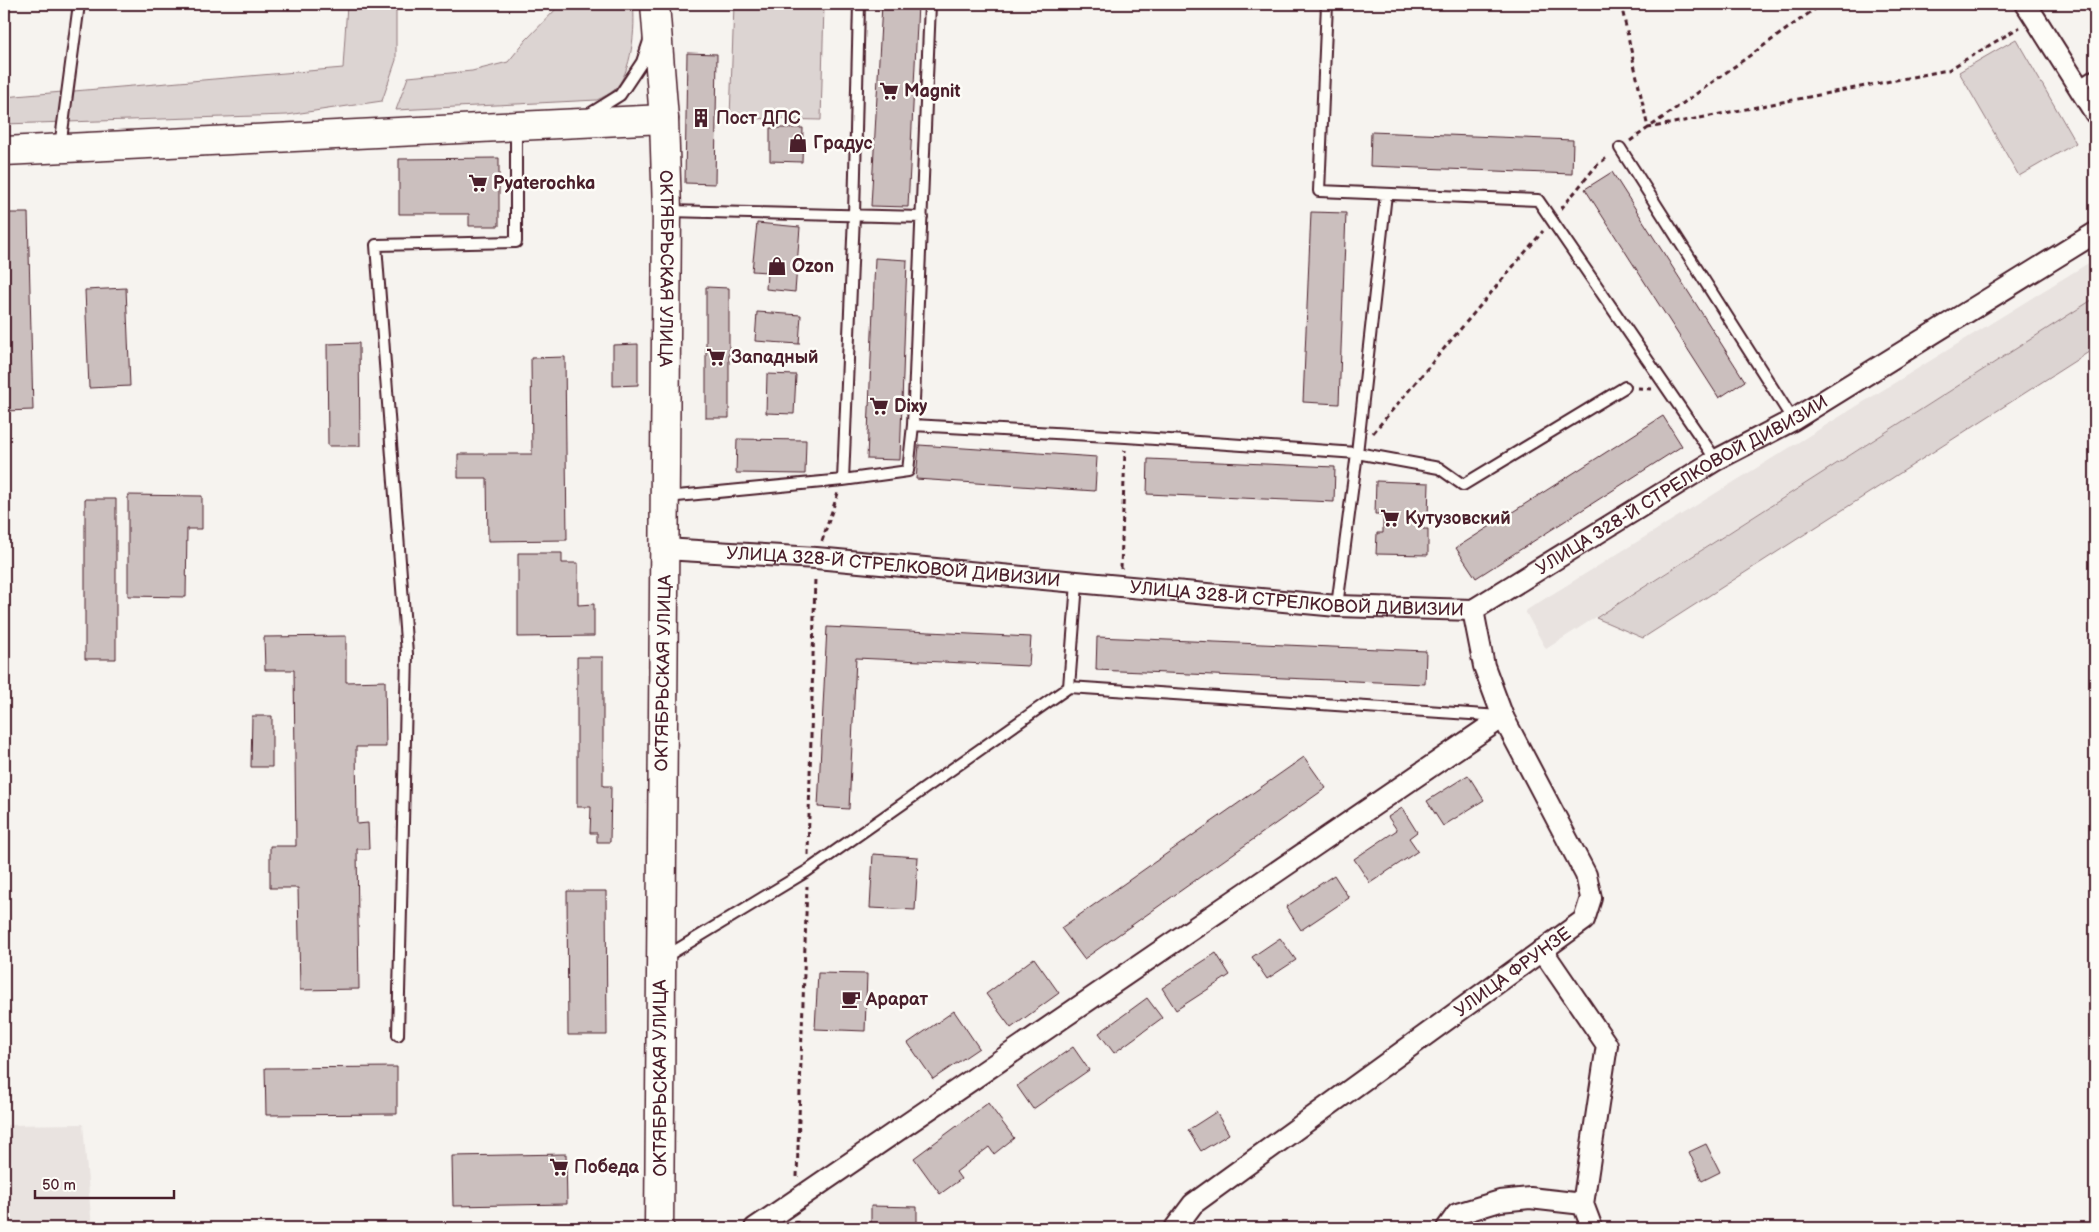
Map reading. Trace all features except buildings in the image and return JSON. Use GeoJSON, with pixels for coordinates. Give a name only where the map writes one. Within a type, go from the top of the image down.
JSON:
{"type":"FeatureCollection","features":[{"type":"Feature","properties":{"kind":"main road","name":"ОКТЯБРЬСКАЯ УЛИЦА"},"geometry":{"type":"LineString","coordinates":[[655,11],[664,119],[667,211],[659,1228]]}},
{"type":"Feature","properties":{"kind":"main road"},"geometry":{"type":"LineString","coordinates":[[4,151],[664,119]]}},
{"type":"Feature","properties":{"kind":"street"},"geometry":{"type":"LineString","coordinates":[[2031,11],[2095,113]]}},
{"type":"Feature","properties":{"kind":"street","name":"УЛИЦА 328-Й СТРЕЛКОВОЙ ДИВИЗИИ"},"geometry":{"type":"LineString","coordinates":[[664,550],[816,558],[1337,606],[1473,610],[1716,460],[1793,420],[2095,233]]}},
{"type":"Feature","properties":{"kind":"street","name":"УЛИЦА ФРУНЗЕ"},"geometry":{"type":"LineString","coordinates":[[1176,1228],[1192,1204],[1584,920],[1590,898],[1586,874],[1503,717],[1484,666],[1473,610]]}},
{"type":"Feature","properties":{"kind":"street"},"geometry":{"type":"LineString","coordinates":[[755,1228],[1503,717]]}},
{"type":"Feature","properties":{"kind":"street"},"geometry":{"type":"LineString","coordinates":[[1542,950],[1607,1045],[1583,1204],[1592,1228]]}},
{"type":"Feature","properties":{"kind":"street"},"geometry":{"type":"LineString","coordinates":[[1447,1228],[1457,1214],[1500,1201],[1530,1198],[1583,1204]]}},
{"type":"Feature","properties":{"kind":"lane"},"geometry":{"type":"LineString","coordinates":[[60,148],[79,4]]}},
{"type":"Feature","properties":{"kind":"lane"},"geometry":{"type":"LineString","coordinates":[[843,480],[854,215],[859,4]]}},
{"type":"Feature","properties":{"kind":"lane"},"geometry":{"type":"LineString","coordinates":[[664,497],[843,480],[908,471],[913,425],[930,4]]}},
{"type":"Feature","properties":{"kind":"lane"},"geometry":{"type":"LineString","coordinates":[[1327,4],[1319,192],[1538,200],[1716,460]]}},
{"type":"Feature","properties":{"kind":"lane"},"geometry":{"type":"LineString","coordinates":[[398,1034],[407,654],[376,245],[516,242],[529,125],[588,115],[620,95],[642,62],[655,11]]}},
{"type":"Feature","properties":{"kind":"lane"},"geometry":{"type":"LineString","coordinates":[[2078,86],[2095,75]]}},
{"type":"Feature","properties":{"kind":"lane"},"geometry":{"type":"LineString","coordinates":[[1620,148],[1793,420]]}},
{"type":"Feature","properties":{"kind":"lane"},"geometry":{"type":"LineString","coordinates":[[1337,606],[1357,453],[1386,194]]}},
{"type":"Feature","properties":{"kind":"lane"},"geometry":{"type":"LineString","coordinates":[[667,211],[922,217]]}},
{"type":"Feature","properties":{"kind":"lane"},"geometry":{"type":"LineString","coordinates":[[913,425],[1357,453],[1438,468],[1463,485],[1625,387]]}},
{"type":"Feature","properties":{"kind":"lane"},"geometry":{"type":"LineString","coordinates":[[1068,687],[1077,583]]}},
{"type":"Feature","properties":{"kind":"lane"},"geometry":{"type":"LineString","coordinates":[[660,960],[807,871],[1068,687],[1503,717]]}},
{"type":"Feature","properties":{"kind":"path"},"geometry":{"type":"LineString","coordinates":[[1621,4],[1648,128]]}},
{"type":"Feature","properties":{"kind":"path"},"geometry":{"type":"LineString","coordinates":[[1357,453],[1597,165],[1822,4]]}},
{"type":"Feature","properties":{"kind":"path"},"geometry":{"type":"LineString","coordinates":[[1648,128],[1948,70],[2031,11]]}},
{"type":"Feature","properties":{"kind":"path"},"geometry":{"type":"LineString","coordinates":[[1625,387],[1667,391]]}},
{"type":"Feature","properties":{"kind":"path"},"geometry":{"type":"LineString","coordinates":[[1121,587],[1126,437]]}},
{"type":"Feature","properties":{"kind":"shaded area"},"geometry":{"type":"Polygon","coordinates":[[[347,4],[396,4],[396,60],[382,101],[287,115],[4,124],[4,97],[343,68],[347,4]]]}},
{"type":"Feature","properties":{"kind":"shaded area"},"geometry":{"type":"Polygon","coordinates":[[[561,4],[633,4],[634,24],[629,62],[620,83],[610,93],[597,100],[396,110],[408,77],[472,71],[508,62],[526,40],[561,4]]]}},
{"type":"Feature","properties":{"kind":"shaded area"},"geometry":{"type":"Polygon","coordinates":[[[734,4],[824,4],[821,120],[730,118],[734,4]]]}},
{"type":"Feature","properties":{"kind":"shaded area"},"geometry":{"type":"Polygon","coordinates":[[[2016,39],[2076,143],[2019,176],[1959,72],[2016,39]]]}},
{"type":"Feature","properties":{"kind":"shaded area"},"geometry":{"type":"Polygon","coordinates":[[[2095,259],[2095,298],[1546,649],[1525,611],[2095,259]]]}},
{"type":"Feature","properties":{"kind":"shaded area"},"geometry":{"type":"Polygon","coordinates":[[[2095,298],[2095,348],[1643,638],[1596,618],[2095,298]]]}},
{"type":"Feature","properties":{"kind":"shaded area"},"geometry":{"type":"Polygon","coordinates":[[[83,1124],[92,1228],[4,1228],[4,1125],[83,1124]]]}},
{"type":"Feature","properties":{"kind":"place","name":"Magnit"},"geometry":{"type":"Point","coordinates":[889,91]}},
{"type":"Feature","properties":{"kind":"place","name":"Пост ДПС"},"geometry":{"type":"Point","coordinates":[701,118]}},
{"type":"Feature","properties":{"kind":"place","name":"Градус"},"geometry":{"type":"Point","coordinates":[798,143]}},
{"type":"Feature","properties":{"kind":"place","name":"Pyaterochka"},"geometry":{"type":"Point","coordinates":[478,183]}},
{"type":"Feature","properties":{"kind":"place","name":"Ozon"},"geometry":{"type":"Point","coordinates":[777,266]}},
{"type":"Feature","properties":{"kind":"place","name":"Западный"},"geometry":{"type":"Point","coordinates":[716,357]}},
{"type":"Feature","properties":{"kind":"place","name":"Dixy"},"geometry":{"type":"Point","coordinates":[879,406]}},
{"type":"Feature","properties":{"kind":"place","name":"Кутузовский"},"geometry":{"type":"Point","coordinates":[1390,518]}},
{"type":"Feature","properties":{"kind":"place","name":"Арарат"},"geometry":{"type":"Point","coordinates":[851,999]}},
{"type":"Feature","properties":{"kind":"place","name":"Победа"},"geometry":{"type":"Point","coordinates":[559,1167]}}]}
